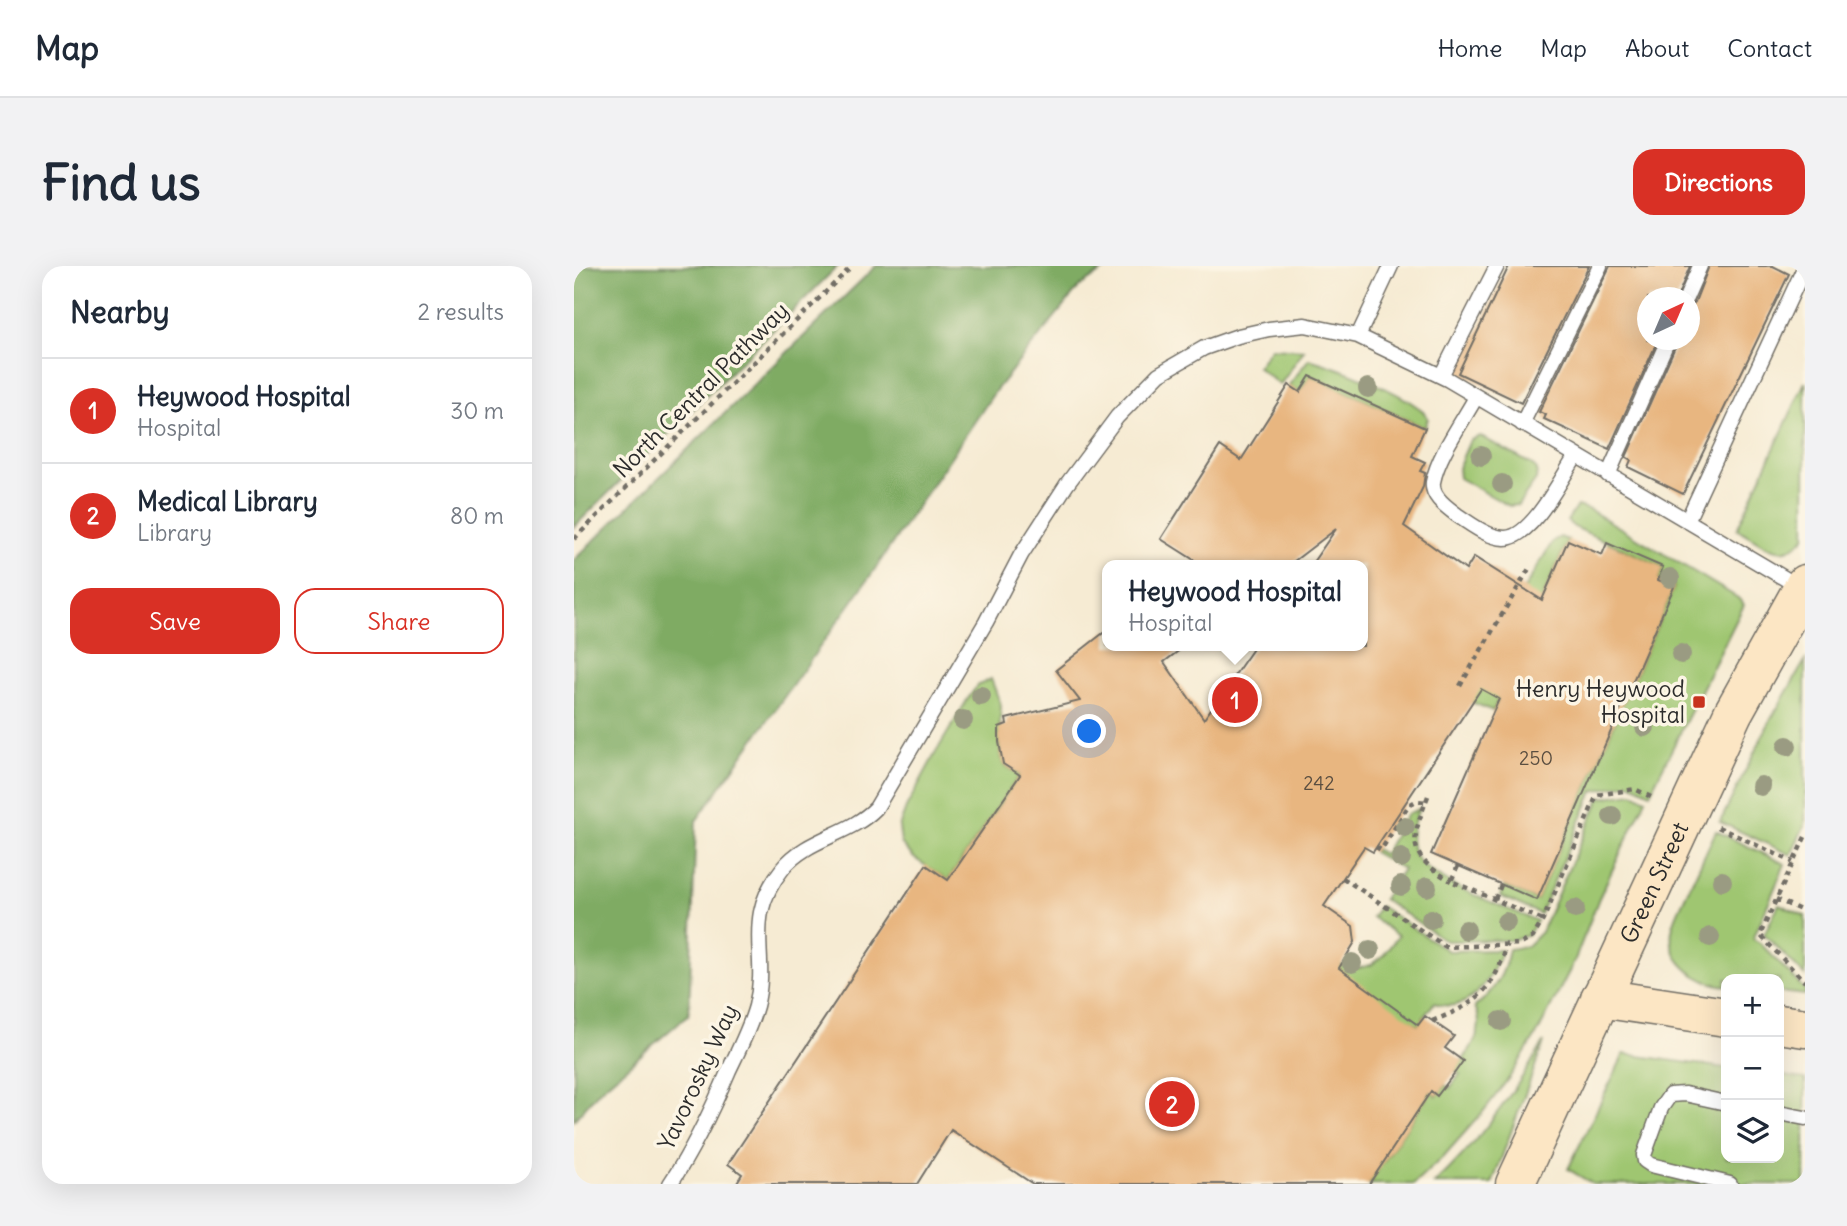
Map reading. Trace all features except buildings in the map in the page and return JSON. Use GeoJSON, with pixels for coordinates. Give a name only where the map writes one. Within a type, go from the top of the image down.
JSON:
{"type":"FeatureCollection","features":[{"type":"Feature","properties":{"kind":"street","name":"Green Street"},"geometry":{"type":"LineString","coordinates":[[1514,1184],[1733,713],[1804,586]]}},
{"type":"Feature","properties":{"kind":"street"},"geometry":{"type":"LineString","coordinates":[[1600,998],[1721,1016]]}},
{"type":"Feature","properties":{"kind":"street"},"geometry":{"type":"LineString","coordinates":[[1784,1025],[1805,1028]]}},
{"type":"Feature","properties":{"kind":"lane"},"geometry":{"type":"LineString","coordinates":[[1358,336],[1391,266]]}},
{"type":"Feature","properties":{"kind":"lane"},"geometry":{"type":"LineString","coordinates":[[1441,376],[1497,266]]}},
{"type":"Feature","properties":{"kind":"lane"},"geometry":{"type":"LineString","coordinates":[[1522,424],[1600,266]]}},
{"type":"Feature","properties":{"kind":"lane"},"geometry":{"type":"LineString","coordinates":[[1691,287],[1700,266]]}},
{"type":"Feature","properties":{"kind":"lane"},"geometry":{"type":"LineString","coordinates":[[1687,522],[1805,266]]}},
{"type":"Feature","properties":{"kind":"lane","name":"Yavorosky Way"},"geometry":{"type":"LineString","coordinates":[[670,1184],[701,1133],[756,1005],[759,983],[759,914],[769,889],[784,867],[800,852],[865,819],[885,796],[986,622],[1021,555],[1067,484],[1110,427],[1158,374],[1204,348],[1238,336],[1305,325],[1358,336],[1441,376],[1687,522],[1804,586]]}},
{"type":"Feature","properties":{"kind":"lane"},"geometry":{"type":"LineString","coordinates":[[1608,475],[1664,350]]}},
{"type":"Feature","properties":{"kind":"lane"},"geometry":{"type":"LineString","coordinates":[[1476,397],[1441,460],[1433,484],[1434,493],[1444,506],[1464,519],[1495,537],[1508,538],[1524,531],[1537,516],[1576,456]]}},
{"type":"Feature","properties":{"kind":"lane"},"geometry":{"type":"LineString","coordinates":[[1721,1101],[1685,1094],[1670,1095],[1661,1108],[1644,1155],[1645,1161],[1651,1165],[1730,1184]]}},
{"type":"Feature","properties":{"kind":"lane"},"geometry":{"type":"LineString","coordinates":[[1784,1114],[1805,1118]]}},
{"type":"Feature","properties":{"kind":"path","name":"North Central Pathway"},"geometry":{"type":"LineString","coordinates":[[574,539],[852,266]]}},
{"type":"Feature","properties":{"kind":"path"},"geometry":{"type":"LineString","coordinates":[[1460,686],[1530,567]]}},
{"type":"Feature","properties":{"kind":"path"},"geometry":{"type":"LineString","coordinates":[[1343,878],[1447,947],[1521,944],[1533,937],[1543,920],[1597,795],[1635,789],[1655,799]]}},
{"type":"Feature","properties":{"kind":"path"},"geometry":{"type":"LineString","coordinates":[[1376,847],[1381,850],[1409,805],[1427,799],[1416,828],[1415,844],[1419,858],[1451,881],[1543,920]]}},
{"type":"Feature","properties":{"kind":"path"},"geometry":{"type":"LineString","coordinates":[[1713,825],[1793,862]]}},
{"type":"Feature","properties":{"kind":"path"},"geometry":{"type":"LineString","coordinates":[[1805,836],[1760,935],[1805,982]]}},
{"type":"Feature","properties":{"kind":"path"},"geometry":{"type":"LineString","coordinates":[[1451,881],[1458,866]]}},
{"type":"Feature","properties":{"kind":"path"},"geometry":{"type":"LineString","coordinates":[[1495,900],[1501,885]]}},
{"type":"Feature","properties":{"kind":"path"},"geometry":{"type":"LineString","coordinates":[[1776,899],[1805,912]]}},
{"type":"Feature","properties":{"kind":"path"},"geometry":{"type":"LineString","coordinates":[[1432,1021],[1458,1012],[1478,998],[1496,974],[1507,945]]}},
{"type":"Feature","properties":{"kind":"green space"},"geometry":{"type":"Polygon","coordinates":[[[579,266],[838,266],[574,527],[574,273],[579,266]]]}},
{"type":"Feature","properties":{"kind":"green space"},"geometry":{"type":"Polygon","coordinates":[[[876,266],[1110,266],[1079,287],[996,390],[873,572],[696,821],[689,1014],[601,1089],[574,1120],[574,560],[876,266]]]}},
{"type":"Feature","properties":{"kind":"green space"},"geometry":{"type":"Polygon","coordinates":[[[1271,348],[1304,350],[1280,385],[1257,367],[1271,348]]]}},
{"type":"Feature","properties":{"kind":"green space"},"geometry":{"type":"Polygon","coordinates":[[[1309,359],[1354,375],[1408,400],[1428,418],[1425,428],[1310,376],[1300,392],[1289,385],[1309,359]]]}},
{"type":"Feature","properties":{"kind":"green space"},"geometry":{"type":"Polygon","coordinates":[[[1805,382],[1805,537],[1788,550],[1772,549],[1737,529],[1805,382]]]}},
{"type":"Feature","properties":{"kind":"green space"},"geometry":{"type":"Polygon","coordinates":[[[1480,436],[1537,470],[1536,480],[1518,505],[1509,506],[1459,478],[1458,468],[1470,440],[1480,436]]]}},
{"type":"Feature","properties":{"kind":"green space"},"geometry":{"type":"Polygon","coordinates":[[[1577,506],[1590,510],[1738,598],[1744,605],[1650,793],[1630,783],[1593,791],[1540,914],[1500,896],[1504,886],[1537,900],[1674,587],[1658,580],[1663,567],[1574,527],[1567,521],[1577,506]]]}},
{"type":"Feature","properties":{"kind":"green space"},"geometry":{"type":"Polygon","coordinates":[[[1560,537],[1568,540],[1493,711],[1469,701],[1464,689],[1553,541],[1560,537]]]}},
{"type":"Feature","properties":{"kind":"green space"},"geometry":{"type":"Polygon","coordinates":[[[1805,661],[1805,824],[1791,855],[1720,822],[1771,719],[1805,661]]]}},
{"type":"Feature","properties":{"kind":"green space"},"geometry":{"type":"Polygon","coordinates":[[[991,679],[1001,705],[999,742],[1003,764],[1020,775],[948,880],[914,858],[901,843],[899,827],[906,808],[967,700],[977,686],[991,679]]]}},
{"type":"Feature","properties":{"kind":"green space"},"geometry":{"type":"Polygon","coordinates":[[[1633,793],[1646,799],[1599,898],[1574,962],[1537,1034],[1509,1078],[1443,1157],[1414,1184],[1369,1184],[1431,1091],[1437,1096],[1445,1085],[1450,1088],[1460,1074],[1455,1071],[1478,1033],[1475,1007],[1498,981],[1509,949],[1527,946],[1541,932],[1600,798],[1633,793]]]}},
{"type":"Feature","properties":{"kind":"green space"},"geometry":{"type":"Polygon","coordinates":[[[1419,809],[1412,833],[1416,857],[1424,866],[1453,885],[1537,921],[1528,935],[1515,940],[1446,941],[1383,899],[1403,869],[1373,852],[1375,849],[1384,854],[1407,814],[1419,809]]]}},
{"type":"Feature","properties":{"kind":"green space"},"geometry":{"type":"Polygon","coordinates":[[[1716,831],[1785,864],[1753,939],[1805,990],[1805,995],[1784,993],[1784,974],[1721,974],[1721,985],[1696,976],[1680,961],[1675,952],[1672,942],[1674,921],[1716,831]]]}},
{"type":"Feature","properties":{"kind":"green space"},"geometry":{"type":"Polygon","coordinates":[[[1779,904],[1805,916],[1805,976],[1764,934],[1779,904]]]}},
{"type":"Feature","properties":{"kind":"green space"},"geometry":{"type":"Polygon","coordinates":[[[1380,906],[1448,951],[1502,950],[1485,983],[1468,1000],[1458,1004],[1447,1006],[1434,1003],[1418,1025],[1319,974],[1340,965],[1359,968],[1371,965],[1382,957],[1398,936],[1372,917],[1380,906]]]}},
{"type":"Feature","properties":{"kind":"green space"},"geometry":{"type":"Polygon","coordinates":[[[1544,1042],[1492,1184],[1434,1184],[1466,1152],[1494,1117],[1544,1042]]]}},
{"type":"Feature","properties":{"kind":"green space"},"geometry":{"type":"Polygon","coordinates":[[[1624,1054],[1721,1067],[1721,1163],[1784,1163],[1784,1076],[1805,1079],[1805,1184],[1593,1184],[1568,1169],[1624,1054]]]}},
{"type":"Feature","properties":{"kind":"place","name":"Heywood Hospital"},"geometry":{"type":"Point","coordinates":[1235,700]}},
{"type":"Feature","properties":{"kind":"place","name":"Henry Heywood Hospital"},"geometry":{"type":"Point","coordinates":[1699,702]}},
{"type":"Feature","properties":{"kind":"place","name":"Medical Library"},"geometry":{"type":"Point","coordinates":[1172,1104]}}]}
